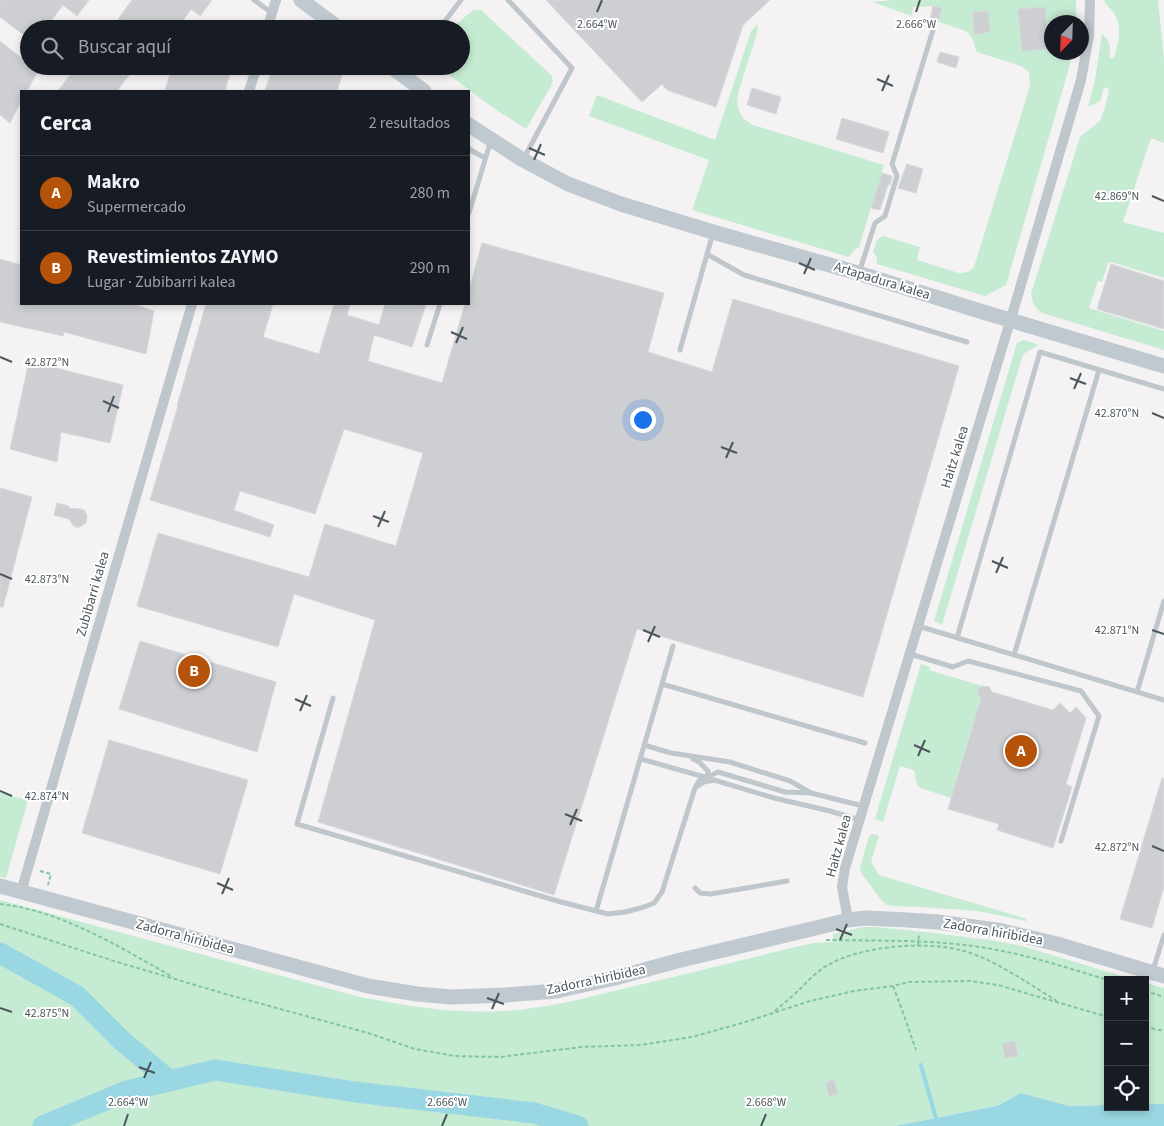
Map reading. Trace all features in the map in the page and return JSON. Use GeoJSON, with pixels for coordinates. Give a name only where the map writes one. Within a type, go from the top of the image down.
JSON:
{"type":"FeatureCollection","features":[{"type":"Feature","properties":{"kind":"main road"},"geometry":{"type":"LineString","coordinates":[[301,0],[328,20]]}},
{"type":"Feature","properties":{"kind":"main road"},"geometry":{"type":"LineString","coordinates":[[408,75],[423,90]]}},
{"type":"Feature","properties":{"kind":"main road","name":"Artapadura kalea"},"geometry":{"type":"LineString","coordinates":[[470,126],[522,160],[568,184],[595,195],[1164,366]]}},
{"type":"Feature","properties":{"kind":"main road","name":"Zadorra hiribidea"},"geometry":{"type":"LineString","coordinates":[[0,886],[368,986],[417,994],[452,997],[556,991],[848,920],[866,918],[972,926],[1003,931],[1057,944],[1158,975]]}},
{"type":"Feature","properties":{"kind":"street"},"geometry":{"type":"LineString","coordinates":[[270,20],[276,0]]}},
{"type":"Feature","properties":{"kind":"street","name":"Haitz kalea"},"geometry":{"type":"LineString","coordinates":[[848,920],[842,887],[846,868],[1011,320],[1081,80],[1089,36],[1090,0]]}},
{"type":"Feature","properties":{"kind":"street"},"geometry":{"type":"LineString","coordinates":[[249,90],[254,75]]}},
{"type":"Feature","properties":{"kind":"street","name":"Zubibarri kalea"},"geometry":{"type":"LineString","coordinates":[[21,892],[192,305]]}},
{"type":"Feature","properties":{"kind":"lane"},"geometry":{"type":"LineString","coordinates":[[254,0],[272,13]]}},
{"type":"Feature","properties":{"kind":"lane"},"geometry":{"type":"LineString","coordinates":[[446,20],[461,0]]}},
{"type":"Feature","properties":{"kind":"lane"},"geometry":{"type":"LineString","coordinates":[[508,0],[572,68],[522,160]]}},
{"type":"Feature","properties":{"kind":"lane"},"geometry":{"type":"LineString","coordinates":[[858,273],[875,223],[885,216],[896,176],[892,164],[933,30]]}},
{"type":"Feature","properties":{"kind":"lane"},"geometry":{"type":"LineString","coordinates":[[470,210],[491,140]]}},
{"type":"Feature","properties":{"kind":"lane"},"geometry":{"type":"LineString","coordinates":[[470,150],[485,158]]}},
{"type":"Feature","properties":{"kind":"lane"},"geometry":{"type":"LineString","coordinates":[[680,350],[713,232]]}},
{"type":"Feature","properties":{"kind":"lane"},"geometry":{"type":"LineString","coordinates":[[707,254],[744,276],[967,342]]}},
{"type":"Feature","properties":{"kind":"lane"},"geometry":{"type":"LineString","coordinates":[[427,345],[440,305]]}},
{"type":"Feature","properties":{"kind":"lane"},"geometry":{"type":"LineString","coordinates":[[957,638],[1040,352],[1164,389]]}},
{"type":"Feature","properties":{"kind":"lane"},"geometry":{"type":"LineString","coordinates":[[1014,655],[1099,370]]}},
{"type":"Feature","properties":{"kind":"lane"},"geometry":{"type":"LineString","coordinates":[[1137,692],[1164,601]]}},
{"type":"Feature","properties":{"kind":"lane"},"geometry":{"type":"LineString","coordinates":[[918,626],[1164,700]]}},
{"type":"Feature","properties":{"kind":"lane"},"geometry":{"type":"LineString","coordinates":[[596,912],[673,646]]}},
{"type":"Feature","properties":{"kind":"lane"},"geometry":{"type":"LineString","coordinates":[[910,654],[953,667],[968,661],[1081,691],[1098,716],[1061,841]]}},
{"type":"Feature","properties":{"kind":"lane"},"geometry":{"type":"LineString","coordinates":[[662,684],[865,743]]}},
{"type":"Feature","properties":{"kind":"lane"},"geometry":{"type":"LineString","coordinates":[[332,698],[297,824],[596,912],[608,914],[625,912],[654,903],[662,892],[695,788],[699,781],[714,780],[774,798],[860,820]]}},
{"type":"Feature","properties":{"kind":"lane"},"geometry":{"type":"LineString","coordinates":[[644,745],[671,753],[730,762],[790,781],[811,793]]}},
{"type":"Feature","properties":{"kind":"lane"},"geometry":{"type":"LineString","coordinates":[[686,755],[700,762],[708,771],[705,780]]}},
{"type":"Feature","properties":{"kind":"lane"},"geometry":{"type":"LineString","coordinates":[[641,759],[705,780],[718,772],[785,792],[811,793],[864,806]]}},
{"type":"Feature","properties":{"kind":"lane"},"geometry":{"type":"LineString","coordinates":[[696,888],[700,893],[711,894],[787,881]]}},
{"type":"Feature","properties":{"kind":"lane"},"geometry":{"type":"LineString","coordinates":[[1158,975],[1164,935]]}},
{"type":"Feature","properties":{"kind":"path"},"geometry":{"type":"LineString","coordinates":[[0,904],[60,919],[98,936],[177,980]]}},
{"type":"Feature","properties":{"kind":"path"},"geometry":{"type":"LineString","coordinates":[[0,924],[177,980],[368,1033],[415,1049],[455,1056],[500,1057],[581,1047],[640,1045],[692,1037],[819,999],[909,982],[970,981],[998,984],[1104,1016]]}},
{"type":"Feature","properties":{"kind":"path"},"geometry":{"type":"LineString","coordinates":[[824,940],[931,941],[965,945],[1017,954],[1104,979]]}},
{"type":"Feature","properties":{"kind":"path"},"geometry":{"type":"LineString","coordinates":[[774,1012],[813,975],[829,964],[848,956],[895,946],[941,947],[961,950],[990,962],[1061,1003]]}},
{"type":"Feature","properties":{"kind":"path"},"geometry":{"type":"LineString","coordinates":[[892,986],[916,1050]]}},
{"type":"Feature","properties":{"kind":"path"},"geometry":{"type":"LineString","coordinates":[[1149,992],[1164,997]]}},
{"type":"Feature","properties":{"kind":"path"},"geometry":{"type":"LineString","coordinates":[[1149,1028],[1164,1031]]}},
{"type":"Feature","properties":{"kind":"green space"},"geometry":{"type":"Polygon","coordinates":[[[894,0],[1076,0],[1076,15],[1044,15],[1044,60],[1071,60],[1069,68],[1006,285],[985,296],[877,264],[877,258],[873,251],[877,240],[883,236],[920,247],[917,260],[959,273],[968,272],[974,267],[1030,86],[1029,72],[1021,66],[977,52],[972,38],[966,31],[939,22],[942,8],[933,6],[913,7],[912,16],[872,2],[894,0]]]}},
{"type":"Feature","properties":{"kind":"green space"},"geometry":{"type":"Polygon","coordinates":[[[1104,0],[1158,0],[1164,58],[1164,143],[1151,138],[1123,222],[1164,233],[1164,278],[1111,262],[1108,263],[1102,282],[1098,281],[1089,308],[1164,331],[1164,350],[1042,313],[1034,305],[1031,297],[1080,137],[1100,121],[1105,108],[1109,89],[1104,87],[1100,101],[1088,107],[1095,80],[1102,33],[1109,44],[1109,58],[1114,58],[1118,41],[1117,18],[1104,0]]]}},
{"type":"Feature","properties":{"kind":"green space"},"geometry":{"type":"Polygon","coordinates":[[[474,10],[481,10],[551,75],[553,80],[551,86],[526,129],[492,107],[449,75],[470,75],[470,20],[461,20],[474,10]]]}},
{"type":"Feature","properties":{"kind":"green space"},"geometry":{"type":"Polygon","coordinates":[[[758,24],[737,101],[739,111],[744,119],[753,125],[884,165],[859,247],[849,257],[692,210],[709,160],[589,116],[597,95],[715,140],[751,31],[758,24]]]}},
{"type":"Feature","properties":{"kind":"green space"},"geometry":{"type":"Polygon","coordinates":[[[1024,340],[1039,345],[1023,354],[942,625],[934,621],[1017,343],[1024,340]]]}},
{"type":"Feature","properties":{"kind":"green space"},"geometry":{"type":"Polygon","coordinates":[[[921,664],[930,667],[929,670],[982,686],[978,690],[981,697],[951,798],[920,788],[917,784],[914,770],[900,766],[883,822],[875,819],[921,664]]]}},
{"type":"Feature","properties":{"kind":"green space"},"geometry":{"type":"Polygon","coordinates":[[[0,793],[28,800],[6,878],[0,877],[0,793]]]}},
{"type":"Feature","properties":{"kind":"green space"},"geometry":{"type":"Polygon","coordinates":[[[872,834],[879,836],[871,862],[879,875],[1027,919],[1026,921],[978,911],[887,905],[879,897],[860,869],[869,836],[872,834]]]}},
{"type":"Feature","properties":{"kind":"green space"},"geometry":{"type":"Polygon","coordinates":[[[0,900],[360,997],[449,1010],[503,1011],[562,1003],[791,948],[814,943],[833,942],[833,934],[864,927],[997,941],[1022,946],[1122,976],[1104,976],[1104,1105],[1069,1106],[1021,1093],[997,1106],[895,1126],[0,1126],[0,900]]]}},
{"type":"Feature","properties":{"kind":"green space"},"geometry":{"type":"Polygon","coordinates":[[[1149,984],[1164,988],[1164,1104],[1149,1104],[1149,984]]]}},
{"type":"Feature","properties":{"kind":"water"},"geometry":{"type":"Polygon","coordinates":[[[1021,1093],[1069,1106],[1104,1105],[1104,1111],[1149,1111],[1149,1104],[1164,1104],[1164,1126],[895,1126],[997,1106],[1021,1093]]]}},
{"type":"Feature","properties":{"kind":"building"},"geometry":{"type":"Polygon","coordinates":[[[0,0],[89,0],[77,16],[63,5],[52,20],[20,20],[20,32],[0,17],[0,0]]]}},
{"type":"Feature","properties":{"kind":"building"},"geometry":{"type":"Polygon","coordinates":[[[132,0],[212,0],[200,16],[191,9],[183,20],[118,20],[132,0]]]}},
{"type":"Feature","properties":{"kind":"building"},"geometry":{"type":"Polygon","coordinates":[[[546,0],[770,0],[743,25],[716,107],[667,90],[662,84],[642,102],[546,0]]]}},
{"type":"Feature","properties":{"kind":"building"},"geometry":{"type":"Polygon","coordinates":[[[933,6],[942,8],[938,22],[930,20],[933,6]]]}},
{"type":"Feature","properties":{"kind":"building"},"geometry":{"type":"Polygon","coordinates":[[[1045,7],[1044,49],[1022,51],[1018,9],[1045,7]]]}},
{"type":"Feature","properties":{"kind":"building"},"geometry":{"type":"Polygon","coordinates":[[[988,11],[990,32],[974,34],[973,12],[988,11]]]}},
{"type":"Feature","properties":{"kind":"building"},"geometry":{"type":"Polygon","coordinates":[[[0,41],[20,57],[20,75],[36,75],[28,90],[20,90],[20,103],[10,123],[0,115],[0,41]]]}},
{"type":"Feature","properties":{"kind":"building"},"geometry":{"type":"Polygon","coordinates":[[[940,52],[959,57],[956,68],[937,62],[940,52]]]}},
{"type":"Feature","properties":{"kind":"building"},"geometry":{"type":"Polygon","coordinates":[[[70,75],[129,75],[118,90],[59,90],[70,75]]]}},
{"type":"Feature","properties":{"kind":"building"},"geometry":{"type":"Polygon","coordinates":[[[170,75],[229,75],[225,90],[165,90],[170,75]]]}},
{"type":"Feature","properties":{"kind":"building"},"geometry":{"type":"Polygon","coordinates":[[[270,75],[342,75],[337,90],[265,90],[270,75]]]}},
{"type":"Feature","properties":{"kind":"building"},"geometry":{"type":"Polygon","coordinates":[[[752,88],[781,97],[776,114],[747,105],[752,88]]]}},
{"type":"Feature","properties":{"kind":"building"},"geometry":{"type":"Polygon","coordinates":[[[842,118],[889,132],[883,153],[836,139],[842,118]]]}},
{"type":"Feature","properties":{"kind":"building"},"geometry":{"type":"Polygon","coordinates":[[[907,164],[923,169],[916,193],[898,188],[907,164]]]}},
{"type":"Feature","properties":{"kind":"building"},"geometry":{"type":"Polygon","coordinates":[[[882,173],[892,176],[880,210],[871,208],[882,173]]]}},
{"type":"Feature","properties":{"kind":"building"},"geometry":{"type":"Polygon","coordinates":[[[482,243],[664,293],[648,352],[712,372],[733,299],[959,366],[863,697],[637,629],[554,895],[318,822],[375,620],[294,594],[278,647],[137,606],[158,533],[309,577],[325,524],[396,546],[423,453],[344,429],[315,514],[240,491],[234,510],[274,525],[270,537],[150,500],[206,305],[273,305],[263,337],[319,354],[334,305],[350,305],[347,315],[379,325],[385,305],[426,305],[412,347],[374,335],[368,361],[442,383],[465,305],[470,305],[470,286],[482,243]]]}},
{"type":"Feature","properties":{"kind":"building"},"geometry":{"type":"Polygon","coordinates":[[[0,259],[20,265],[20,305],[136,305],[154,311],[146,354],[64,332],[63,336],[0,322],[0,259]]]}},
{"type":"Feature","properties":{"kind":"building"},"geometry":{"type":"Polygon","coordinates":[[[1111,264],[1164,281],[1164,329],[1097,309],[1111,264]]]}},
{"type":"Feature","properties":{"kind":"building"},"geometry":{"type":"Polygon","coordinates":[[[29,361],[123,385],[110,443],[61,432],[57,462],[10,449],[29,361]]]}},
{"type":"Feature","properties":{"kind":"building"},"geometry":{"type":"Polygon","coordinates":[[[0,488],[32,497],[3,607],[0,607],[0,488]]]}},
{"type":"Feature","properties":{"kind":"building"},"geometry":{"type":"Polygon","coordinates":[[[57,503],[69,506],[68,508],[84,510],[87,516],[86,523],[76,527],[69,519],[54,515],[57,503]]]}},
{"type":"Feature","properties":{"kind":"building"},"geometry":{"type":"Polygon","coordinates":[[[140,641],[276,682],[257,752],[119,709],[140,641]]]}},
{"type":"Feature","properties":{"kind":"building"},"geometry":{"type":"Polygon","coordinates":[[[982,686],[989,687],[992,692],[1053,710],[1060,703],[1070,713],[1076,707],[1086,718],[1066,784],[1072,787],[1053,848],[997,830],[999,824],[948,809],[981,698],[978,690],[982,686]]]}},
{"type":"Feature","properties":{"kind":"building"},"geometry":{"type":"Polygon","coordinates":[[[109,740],[248,780],[220,874],[82,833],[109,740]]]}},
{"type":"Feature","properties":{"kind":"building"},"geometry":{"type":"Polygon","coordinates":[[[1162,778],[1164,779],[1164,887],[1152,928],[1120,919],[1162,778]]]}},
{"type":"Feature","properties":{"kind":"building"},"geometry":{"type":"Polygon","coordinates":[[[1015,1041],[1018,1056],[1005,1058],[1002,1044],[1015,1041]]]}},
{"type":"Feature","properties":{"kind":"building"},"geometry":{"type":"Polygon","coordinates":[[[834,1080],[838,1093],[829,1096],[825,1083],[834,1080]]]}},
{"type":"Feature","properties":{"kind":"waterway"},"geometry":{"type":"LineString","coordinates":[[0,953],[77,996],[120,1039],[170,1081]]}},
{"type":"Feature","properties":{"kind":"waterway"},"geometry":{"type":"LineString","coordinates":[[921,1065],[938,1126]]}},
{"type":"Feature","properties":{"kind":"waterway"},"geometry":{"type":"LineString","coordinates":[[43,1126],[127,1091],[215,1070],[355,1092],[534,1113],[578,1126]]}},
{"type":"Feature","properties":{"kind":"place","name":"Revestimientos ZAYMO"},"geometry":{"type":"Point","coordinates":[194,671]}},
{"type":"Feature","properties":{"kind":"place","name":"Makro"},"geometry":{"type":"Point","coordinates":[1021,751]}}]}
